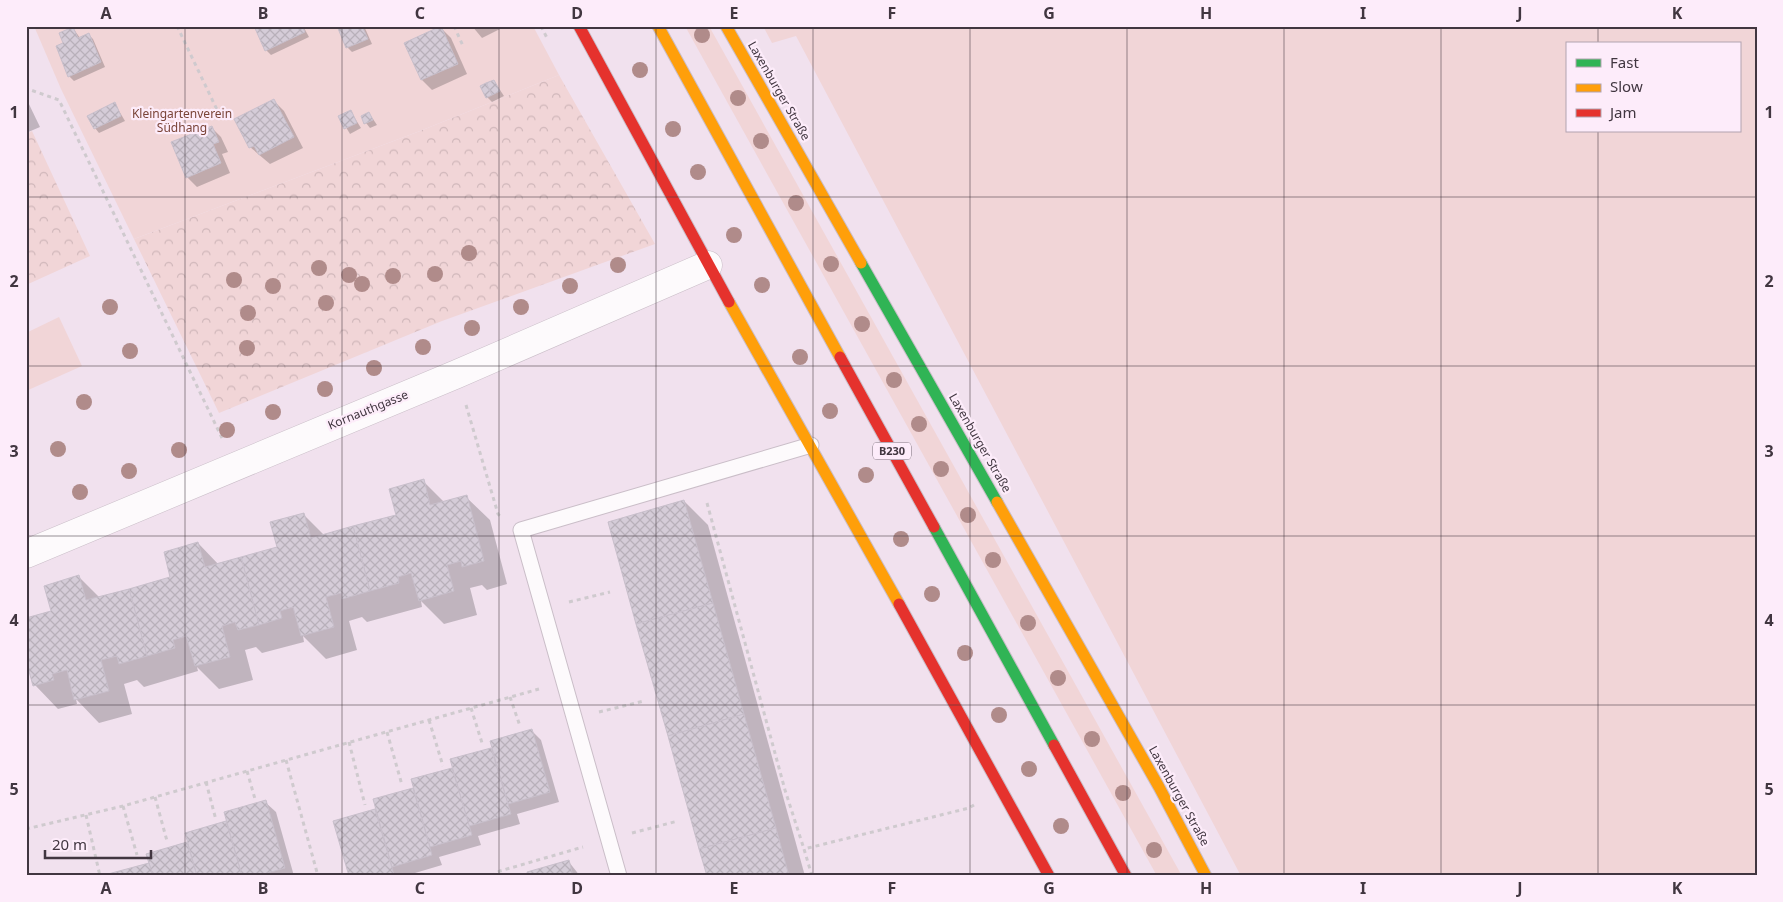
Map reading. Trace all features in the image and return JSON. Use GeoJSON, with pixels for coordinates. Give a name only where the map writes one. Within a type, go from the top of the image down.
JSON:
{"type":"FeatureCollection","features":[{"type":"Feature","properties":{"kind":"main road"},"geometry":{"type":"LineString","coordinates":[[579,26],[610,80],[708,266],[810,445],[1049,876]]}},
{"type":"Feature","properties":{"kind":"main road","name":"B230"},"geometry":{"type":"LineString","coordinates":[[658,26],[1126,876]]}},
{"type":"Feature","properties":{"kind":"main road","name":"Laxenburger Straße"},"geometry":{"type":"LineString","coordinates":[[726,26],[853,246],[1154,778],[1206,876]]}},
{"type":"Feature","properties":{"kind":"street","name":"Kornauthgasse"},"geometry":{"type":"LineString","coordinates":[[26,554],[235,465],[457,374],[708,266]]}},
{"type":"Feature","properties":{"kind":"lane"},"geometry":{"type":"LineString","coordinates":[[618,876],[521,530],[810,445]]}},
{"type":"Feature","properties":{"kind":"path"},"geometry":{"type":"LineString","coordinates":[[177,26],[220,116]]}},
{"type":"Feature","properties":{"kind":"path"},"geometry":{"type":"LineString","coordinates":[[454,26],[463,46]]}},
{"type":"Feature","properties":{"kind":"path"},"geometry":{"type":"LineString","coordinates":[[26,86],[28,89],[59,100],[235,465]]}},
{"type":"Feature","properties":{"kind":"path"},"geometry":{"type":"LineString","coordinates":[[457,374],[498,514]]}},
{"type":"Feature","properties":{"kind":"path"},"geometry":{"type":"LineString","coordinates":[[700,477],[785,790],[812,876]]}},
{"type":"Feature","properties":{"kind":"path"},"geometry":{"type":"LineString","coordinates":[[544,609],[610,592]]}},
{"type":"Feature","properties":{"kind":"path"},"geometry":{"type":"LineString","coordinates":[[26,829],[123,806],[564,682]]}},
{"type":"Feature","properties":{"kind":"path"},"geometry":{"type":"LineString","coordinates":[[510,698],[520,726]]}},
{"type":"Feature","properties":{"kind":"path"},"geometry":{"type":"LineString","coordinates":[[574,718],[644,701]]}},
{"type":"Feature","properties":{"kind":"path"},"geometry":{"type":"LineString","coordinates":[[470,708],[483,746]]}},
{"type":"Feature","properties":{"kind":"path"},"geometry":{"type":"LineString","coordinates":[[429,720],[443,766]]}},
{"type":"Feature","properties":{"kind":"path"},"geometry":{"type":"LineString","coordinates":[[387,732],[402,786]]}},
{"type":"Feature","properties":{"kind":"path"},"geometry":{"type":"LineString","coordinates":[[349,742],[365,805]]}},
{"type":"Feature","properties":{"kind":"path"},"geometry":{"type":"LineString","coordinates":[[286,760],[318,876]]}},
{"type":"Feature","properties":{"kind":"path"},"geometry":{"type":"LineString","coordinates":[[247,770],[255,799]]}},
{"type":"Feature","properties":{"kind":"path"},"geometry":{"type":"LineString","coordinates":[[206,782],[216,820]]}},
{"type":"Feature","properties":{"kind":"path"},"geometry":{"type":"LineString","coordinates":[[804,849],[969,808],[1000,786]]}},
{"type":"Feature","properties":{"kind":"path"},"geometry":{"type":"LineString","coordinates":[[155,797],[167,841]]}},
{"type":"Feature","properties":{"kind":"path"},"geometry":{"type":"LineString","coordinates":[[123,806],[136,855]]}},
{"type":"Feature","properties":{"kind":"path"},"geometry":{"type":"LineString","coordinates":[[86,816],[100,876]]}},
{"type":"Feature","properties":{"kind":"path"},"geometry":{"type":"LineString","coordinates":[[491,876],[500,871],[678,821]]}},
{"type":"Feature","properties":{"kind":"green space","name":"Kleingartenverein Südhang"},"geometry":{"type":"Polygon","coordinates":[[[34,26],[533,26],[559,75],[420,131],[134,239],[61,89],[34,26]]]}},
{"type":"Feature","properties":{"kind":"green space"},"geometry":{"type":"Polygon","coordinates":[[[685,26],[709,26],[1182,876],[1157,876],[685,26]]]}},
{"type":"Feature","properties":{"kind":"green space"},"geometry":{"type":"Polygon","coordinates":[[[763,26],[1757,26],[1757,876],[1241,876],[796,36],[772,43],[763,26]]]}},
{"type":"Feature","properties":{"kind":"green space"},"geometry":{"type":"Polygon","coordinates":[[[559,75],[655,244],[442,321],[219,413],[134,239],[420,131],[559,75]]]}},
{"type":"Feature","properties":{"kind":"green space"},"geometry":{"type":"Polygon","coordinates":[[[32,131],[90,256],[26,285],[26,134],[32,131]]]}},
{"type":"Feature","properties":{"kind":"green space"},"geometry":{"type":"Polygon","coordinates":[[[59,317],[82,366],[26,391],[26,333],[59,317]]]}},
{"type":"Feature","properties":{"kind":"building"},"geometry":{"type":"Polygon","coordinates":[[[254,26],[302,26],[305,32],[265,51],[254,26]]]}},
{"type":"Feature","properties":{"kind":"building"},"geometry":{"type":"Polygon","coordinates":[[[337,26],[362,26],[368,39],[346,48],[337,26]]]}},
{"type":"Feature","properties":{"kind":"building"},"geometry":{"type":"Polygon","coordinates":[[[441,26],[458,64],[421,80],[404,43],[441,26]]]}},
{"type":"Feature","properties":{"kind":"building"},"geometry":{"type":"Polygon","coordinates":[[[73,27],[78,38],[89,33],[101,62],[68,77],[56,46],[63,43],[59,33],[73,27]]]}},
{"type":"Feature","properties":{"kind":"building"},"geometry":{"type":"Polygon","coordinates":[[[494,80],[500,91],[492,95],[486,83],[494,80]]]}},
{"type":"Feature","properties":{"kind":"building"},"geometry":{"type":"Polygon","coordinates":[[[486,83],[492,95],[486,98],[480,86],[486,83]]]}},
{"type":"Feature","properties":{"kind":"building"},"geometry":{"type":"Polygon","coordinates":[[[274,99],[294,137],[259,155],[254,146],[249,148],[234,119],[274,99]]]}},
{"type":"Feature","properties":{"kind":"building"},"geometry":{"type":"Polygon","coordinates":[[[115,102],[121,116],[94,129],[87,116],[115,102]]]}},
{"type":"Feature","properties":{"kind":"building"},"geometry":{"type":"Polygon","coordinates":[[[351,110],[357,123],[344,129],[338,116],[351,110]]]}},
{"type":"Feature","properties":{"kind":"building"},"geometry":{"type":"Polygon","coordinates":[[[369,112],[373,120],[364,124],[361,116],[369,112]]]}},
{"type":"Feature","properties":{"kind":"building"},"geometry":{"type":"Polygon","coordinates":[[[212,126],[219,142],[213,144],[221,163],[186,178],[171,142],[212,126]]]}},
{"type":"Feature","properties":{"kind":"building"},"geometry":{"type":"Polygon","coordinates":[[[424,479],[430,505],[467,495],[484,561],[462,567],[461,561],[447,565],[454,591],[419,601],[411,573],[398,577],[399,583],[370,591],[353,526],[396,515],[389,489],[424,479]]]}},
{"type":"Feature","properties":{"kind":"building"},"geometry":{"type":"Polygon","coordinates":[[[684,500],[713,603],[636,624],[608,522],[684,500]]]}},
{"type":"Feature","properties":{"kind":"building"},"geometry":{"type":"Polygon","coordinates":[[[304,513],[311,538],[353,526],[370,591],[342,599],[341,593],[326,597],[334,627],[301,636],[293,607],[280,611],[282,618],[259,625],[241,557],[277,547],[270,522],[304,513]]]}},
{"type":"Feature","properties":{"kind":"building"},"geometry":{"type":"Polygon","coordinates":[[[198,542],[205,567],[241,557],[259,625],[238,630],[235,622],[222,626],[230,657],[195,666],[186,636],[173,640],[175,648],[147,656],[129,589],[170,577],[164,552],[198,542]]]}},
{"type":"Feature","properties":{"kind":"building"},"geometry":{"type":"Polygon","coordinates":[[[79,575],[86,600],[129,589],[147,656],[119,664],[117,656],[101,660],[109,691],[74,700],[67,670],[52,674],[54,680],[33,686],[26,660],[26,618],[51,611],[44,586],[79,575]]]}},
{"type":"Feature","properties":{"kind":"building"},"geometry":{"type":"Polygon","coordinates":[[[713,603],[744,714],[668,736],[636,624],[713,603]]]}},
{"type":"Feature","properties":{"kind":"building"},"geometry":{"type":"Polygon","coordinates":[[[744,714],[776,828],[699,849],[668,736],[744,714]]]}},
{"type":"Feature","properties":{"kind":"building"},"geometry":{"type":"Polygon","coordinates":[[[532,729],[550,792],[508,804],[490,741],[532,729]]]}},
{"type":"Feature","properties":{"kind":"building"},"geometry":{"type":"Polygon","coordinates":[[[491,748],[511,814],[469,826],[450,759],[491,748]]]}},
{"type":"Feature","properties":{"kind":"building"},"geometry":{"type":"Polygon","coordinates":[[[452,768],[472,835],[430,847],[411,779],[452,768]]]}},
{"type":"Feature","properties":{"kind":"building"},"geometry":{"type":"Polygon","coordinates":[[[413,788],[432,855],[392,867],[373,799],[413,788]]]}},
{"type":"Feature","properties":{"kind":"building"},"geometry":{"type":"Polygon","coordinates":[[[266,800],[285,868],[257,876],[242,876],[224,812],[266,800]]]}},
{"type":"Feature","properties":{"kind":"building"},"geometry":{"type":"Polygon","coordinates":[[[375,809],[394,875],[349,876],[333,821],[375,809]]]}},
{"type":"Feature","properties":{"kind":"building"},"geometry":{"type":"Polygon","coordinates":[[[226,821],[242,876],[197,876],[185,833],[226,821]]]}},
{"type":"Feature","properties":{"kind":"building"},"geometry":{"type":"Polygon","coordinates":[[[776,828],[789,876],[707,876],[699,849],[776,828]]]}},
{"type":"Feature","properties":{"kind":"building"},"geometry":{"type":"Polygon","coordinates":[[[187,842],[197,876],[153,876],[146,854],[187,842]]]}},
{"type":"Feature","properties":{"kind":"building"},"geometry":{"type":"Polygon","coordinates":[[[569,860],[573,876],[528,876],[527,872],[569,860]]]}},
{"type":"Feature","properties":{"kind":"building"},"geometry":{"type":"Polygon","coordinates":[[[149,863],[153,876],[109,876],[108,874],[149,863]]]}},
{"type":"Feature","properties":{"kind":"traffic: fast"},"geometry":{"type":"LineString","coordinates":[[861,263],[997,502]]}},
{"type":"Feature","properties":{"kind":"traffic: fast"},"geometry":{"type":"LineString","coordinates":[[934,527],[1054,745]]}},
{"type":"Feature","properties":{"kind":"traffic: slow"},"geometry":{"type":"LineString","coordinates":[[658,26],[840,357]]}},
{"type":"Feature","properties":{"kind":"traffic: slow"},"geometry":{"type":"LineString","coordinates":[[726,26],[861,263]]}},
{"type":"Feature","properties":{"kind":"traffic: slow"},"geometry":{"type":"LineString","coordinates":[[729,302],[899,604]]}},
{"type":"Feature","properties":{"kind":"traffic: slow"},"geometry":{"type":"LineString","coordinates":[[997,502],[1159,787],[1206,876]]}},
{"type":"Feature","properties":{"kind":"traffic: jam"},"geometry":{"type":"LineString","coordinates":[[579,26],[729,302]]}},
{"type":"Feature","properties":{"kind":"traffic: jam"},"geometry":{"type":"LineString","coordinates":[[840,357],[934,527]]}},
{"type":"Feature","properties":{"kind":"traffic: jam"},"geometry":{"type":"LineString","coordinates":[[899,604],[1049,876]]}},
{"type":"Feature","properties":{"kind":"traffic: jam"},"geometry":{"type":"LineString","coordinates":[[1054,745],[1126,876]]}}]}
